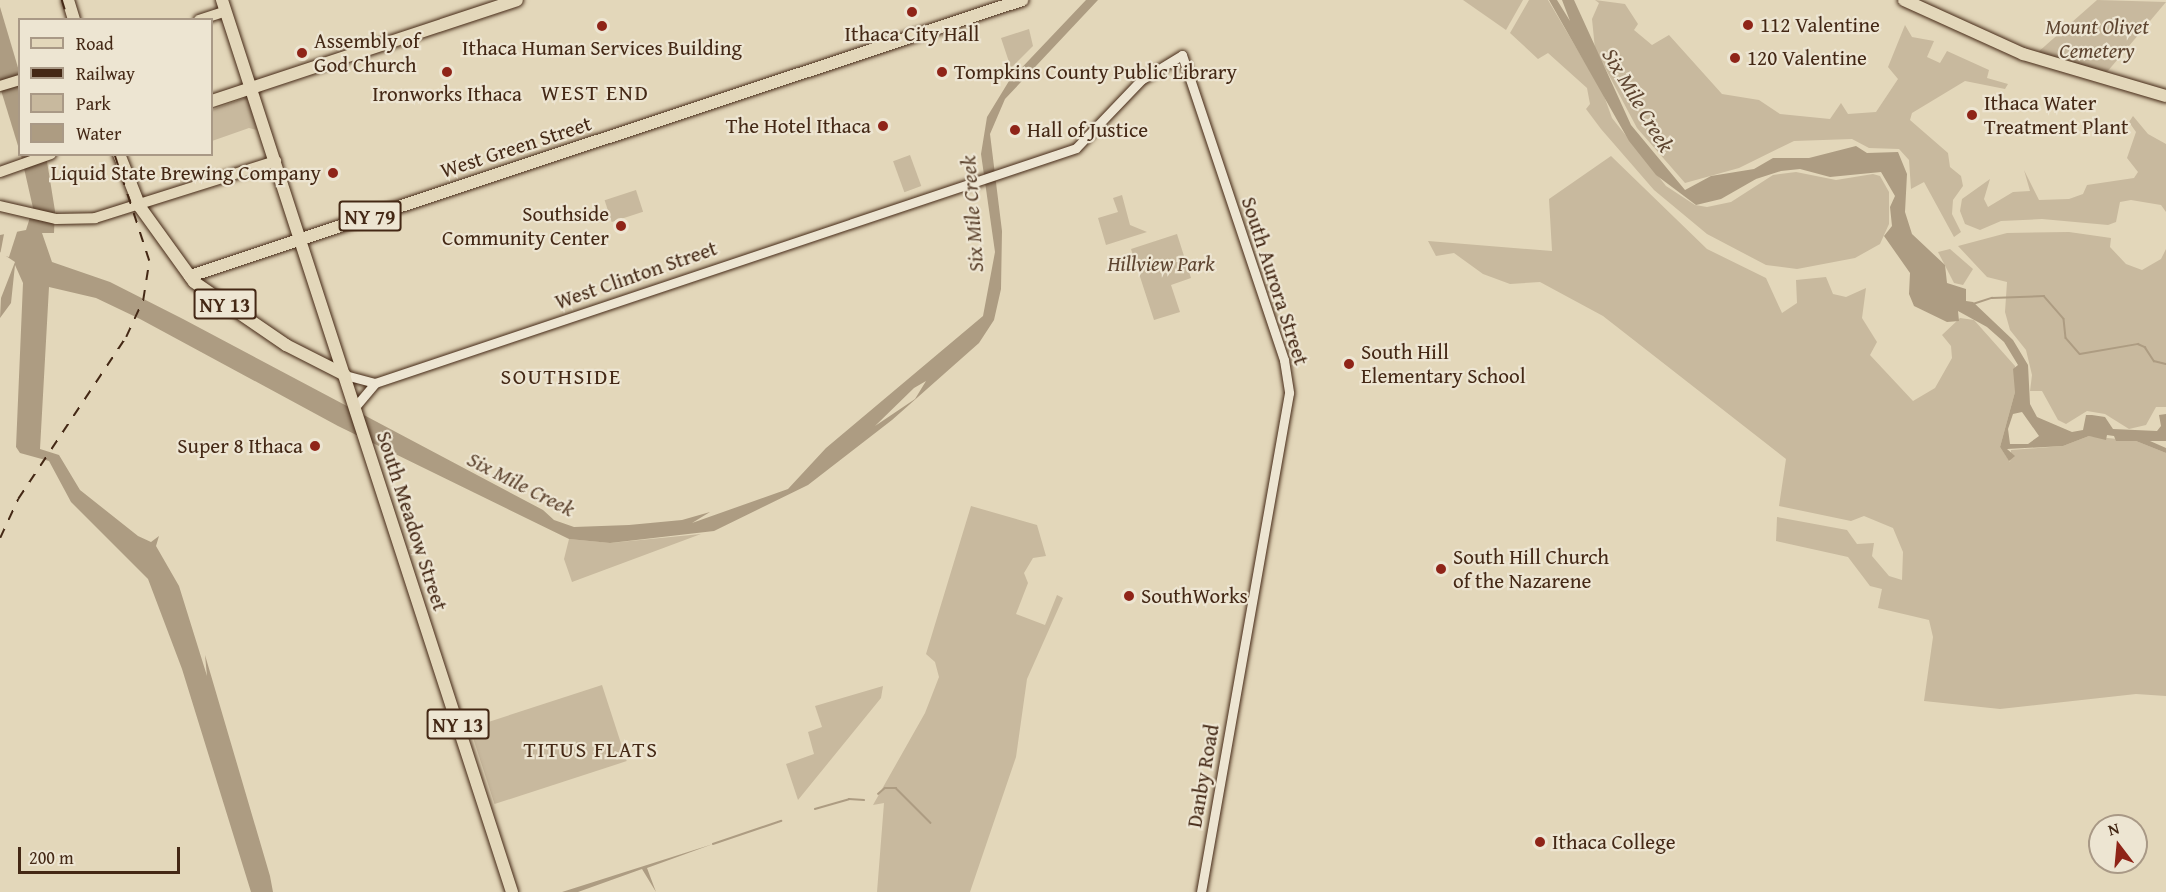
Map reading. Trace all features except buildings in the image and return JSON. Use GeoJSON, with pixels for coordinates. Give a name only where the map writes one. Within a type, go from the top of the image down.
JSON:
{"type":"FeatureCollection","features":[{"type":"Feature","properties":{"kind":"highway"},"geometry":{"type":"LineString","coordinates":[[68,0],[73,18]]}},
{"type":"Feature","properties":{"kind":"highway"},"geometry":{"type":"LineString","coordinates":[[213,102],[517,0]]}},
{"type":"Feature","properties":{"kind":"highway","name":"West Green Street"},"geometry":{"type":"LineString","coordinates":[[190,276],[1022,0]]}},
{"type":"Feature","properties":{"kind":"highway"},"geometry":{"type":"LineString","coordinates":[[1904,0],[2023,54],[2166,96]]}},
{"type":"Feature","properties":{"kind":"highway","name":"NY 13"},"geometry":{"type":"LineString","coordinates":[[224,5],[276,161]]}},
{"type":"Feature","properties":{"kind":"highway","name":"NY 13"},"geometry":{"type":"LineString","coordinates":[[120,156],[140,207],[190,276],[286,345],[345,375]]}},
{"type":"Feature","properties":{"kind":"highway","name":"South Meadow Street"},"geometry":{"type":"LineString","coordinates":[[276,161],[512,892]]}},
{"type":"Feature","properties":{"kind":"main road"},"geometry":{"type":"LineString","coordinates":[[202,18],[224,5]]}},
{"type":"Feature","properties":{"kind":"main road","name":"West Clinton Street"},"geometry":{"type":"LineString","coordinates":[[375,383],[982,177],[1076,148],[1141,80],[1182,55]]}},
{"type":"Feature","properties":{"kind":"main road","name":"South Aurora Street"},"geometry":{"type":"LineString","coordinates":[[1182,55],[1289,383],[1288,420],[1241,666]]}},
{"type":"Feature","properties":{"kind":"main road"},"geometry":{"type":"LineString","coordinates":[[0,86],[18,81]]}},
{"type":"Feature","properties":{"kind":"main road"},"geometry":{"type":"LineString","coordinates":[[0,172],[47,156]]}},
{"type":"Feature","properties":{"kind":"main road"},"geometry":{"type":"LineString","coordinates":[[0,206],[30,215],[56,219],[95,218],[140,207],[276,161]]}},
{"type":"Feature","properties":{"kind":"main road"},"geometry":{"type":"LineString","coordinates":[[345,375],[375,383],[356,408]]}},
{"type":"Feature","properties":{"kind":"main road","name":"Danby Road"},"geometry":{"type":"LineString","coordinates":[[1201,892],[1241,666]]}},
{"type":"Feature","properties":{"kind":"green space"},"geometry":{"type":"Polygon","coordinates":[[[1463,0],[1523,0],[1506,30],[1463,0]]]}},
{"type":"Feature","properties":{"kind":"green space"},"geometry":{"type":"Polygon","coordinates":[[[1529,0],[1548,0],[1603,93],[1612,118],[1666,186],[1695,205],[1707,207],[1731,202],[1773,175],[1796,172],[1836,180],[1873,174],[1880,176],[1889,192],[1889,224],[1880,244],[1855,258],[1797,269],[1766,265],[1707,234],[1654,190],[1601,129],[1586,109],[1590,104],[1587,88],[1548,53],[1538,59],[1510,33],[1529,0]]]}},
{"type":"Feature","properties":{"kind":"green space"},"geometry":{"type":"Polygon","coordinates":[[[1595,0],[1625,4],[1638,24],[1634,30],[1652,45],[1669,35],[1722,94],[1759,100],[1780,114],[1830,119],[1841,103],[1848,114],[1876,112],[1898,79],[1888,67],[1905,25],[1912,37],[1934,41],[1927,57],[1940,63],[1947,51],[1989,70],[1987,78],[2008,84],[2005,89],[1965,81],[1912,113],[1910,120],[1948,153],[1950,167],[1961,176],[1963,186],[1953,200],[1952,214],[1961,232],[1954,237],[1924,182],[1911,189],[1909,160],[1899,149],[1869,148],[1852,139],[1794,141],[1739,168],[1685,183],[1637,128],[1595,49],[1592,19],[1599,3],[1595,0]]]}},
{"type":"Feature","properties":{"kind":"green space","name":"Mount Olivet Cemetery"},"geometry":{"type":"Polygon","coordinates":[[[2097,0],[2166,2],[2107,72],[2037,53],[2097,0]]]}},
{"type":"Feature","properties":{"kind":"green space"},"geometry":{"type":"Polygon","coordinates":[[[1029,29],[1033,46],[1011,68],[1001,38],[1029,29]]]}},
{"type":"Feature","properties":{"kind":"green space"},"geometry":{"type":"Polygon","coordinates":[[[247,97],[257,130],[249,128],[213,141],[213,110],[247,97]]]}},
{"type":"Feature","properties":{"kind":"green space"},"geometry":{"type":"Polygon","coordinates":[[[2133,116],[2148,134],[2166,144],[2166,212],[2161,205],[2131,200],[2120,202],[2116,222],[2108,225],[2042,219],[2001,221],[1980,230],[1965,224],[1960,211],[1962,199],[1990,179],[1984,199],[1988,207],[2013,192],[2030,191],[2024,170],[2039,200],[2069,199],[2083,194],[2087,185],[2134,178],[2138,172],[2127,158],[2136,132],[2129,122],[2133,116]]]}},
{"type":"Feature","properties":{"kind":"green space"},"geometry":{"type":"Polygon","coordinates":[[[910,155],[921,186],[904,192],[893,161],[910,155]]]}},
{"type":"Feature","properties":{"kind":"green space"},"geometry":{"type":"Polygon","coordinates":[[[1611,156],[1707,249],[1766,278],[1782,313],[1797,303],[1796,280],[1826,277],[1833,294],[1846,297],[1866,288],[1862,318],[1877,342],[1870,355],[1913,401],[1935,388],[1952,358],[1951,346],[1942,335],[1960,318],[1974,320],[2015,366],[2015,392],[2000,447],[2010,462],[2011,450],[2063,446],[2089,436],[2136,441],[2166,453],[2166,696],[2136,694],[2000,709],[1924,701],[1933,637],[1929,620],[1878,608],[1882,589],[1870,586],[1848,557],[1776,541],[1777,517],[1847,530],[1857,544],[1874,543],[1872,556],[1889,576],[1902,580],[1903,552],[1893,528],[1864,516],[1851,521],[1779,506],[1786,459],[1603,316],[1540,282],[1510,284],[1483,274],[1454,253],[1436,256],[1428,241],[1552,251],[1549,199],[1611,156]]]}},
{"type":"Feature","properties":{"kind":"green space"},"geometry":{"type":"Polygon","coordinates":[[[636,190],[643,212],[612,222],[605,200],[636,190]]]}},
{"type":"Feature","properties":{"kind":"green space"},"geometry":{"type":"Polygon","coordinates":[[[1122,195],[1130,225],[1147,232],[1106,245],[1098,218],[1118,212],[1113,198],[1122,195]]]}},
{"type":"Feature","properties":{"kind":"green space"},"geometry":{"type":"Polygon","coordinates":[[[2069,232],[2111,238],[2110,247],[2126,264],[2142,270],[2161,259],[2166,249],[2166,407],[2156,407],[2146,425],[2129,429],[2105,414],[2087,411],[2066,424],[2058,420],[2042,391],[2030,391],[2032,375],[2026,350],[2010,330],[2005,312],[2007,282],[1987,277],[1958,246],[2007,233],[2069,232]]]}},
{"type":"Feature","properties":{"kind":"green space","name":"Hillview Park"},"geometry":{"type":"Polygon","coordinates":[[[1177,234],[1191,278],[1171,285],[1180,312],[1154,320],[1131,249],[1177,234]]]}},
{"type":"Feature","properties":{"kind":"green space"},"geometry":{"type":"Polygon","coordinates":[[[1950,249],[1973,269],[1963,285],[1954,283],[1938,252],[1950,249]]]}},
{"type":"Feature","properties":{"kind":"green space"},"geometry":{"type":"Polygon","coordinates":[[[971,506],[1037,525],[1046,556],[1033,558],[1024,573],[1028,583],[1016,614],[1045,625],[1057,595],[1063,598],[1027,679],[1016,757],[970,892],[877,892],[884,803],[873,805],[925,713],[939,677],[935,662],[926,654],[971,506]]]}},
{"type":"Feature","properties":{"kind":"green space"},"geometry":{"type":"Polygon","coordinates":[[[701,534],[572,582],[564,559],[569,539],[610,543],[701,534]]]}},
{"type":"Feature","properties":{"kind":"green space"},"geometry":{"type":"Polygon","coordinates":[[[602,685],[627,761],[495,804],[470,728],[602,685]]]}},
{"type":"Feature","properties":{"kind":"green space"},"geometry":{"type":"Polygon","coordinates":[[[883,686],[881,698],[798,800],[786,764],[814,754],[808,732],[822,727],[815,706],[883,686]]]}},
{"type":"Feature","properties":{"kind":"water"},"geometry":{"type":"Polygon","coordinates":[[[1086,0],[1098,0],[1005,99],[990,134],[1002,231],[1001,289],[994,320],[979,343],[892,420],[808,485],[714,531],[610,543],[569,539],[338,426],[140,319],[96,298],[49,287],[40,449],[59,455],[80,490],[138,536],[151,542],[159,536],[156,546],[179,586],[207,676],[205,655],[270,876],[273,892],[251,892],[182,669],[148,579],[71,502],[49,461],[20,453],[16,447],[23,283],[15,265],[11,303],[0,318],[1,298],[15,262],[0,252],[0,235],[26,230],[33,208],[21,156],[46,156],[55,211],[54,233],[42,233],[52,262],[110,282],[183,319],[543,510],[554,520],[574,527],[629,525],[682,520],[710,512],[692,523],[788,489],[826,448],[983,316],[995,252],[981,154],[987,117],[1009,81],[1086,0]],[[926,381],[914,388],[875,426],[915,399],[926,381]]]}},
{"type":"Feature","properties":{"kind":"water"},"geometry":{"type":"Polygon","coordinates":[[[1549,0],[1557,0],[1570,21],[1562,0],[1574,0],[1631,125],[1685,190],[1711,176],[1754,169],[1773,158],[1809,158],[1856,146],[1867,153],[1898,152],[1907,174],[1905,212],[1912,234],[1945,265],[1947,283],[1966,289],[1966,301],[1973,302],[2013,340],[2028,365],[2030,404],[2037,417],[2072,432],[2083,430],[2086,415],[2105,417],[2113,429],[2157,431],[2161,426],[2159,415],[2166,414],[2166,441],[2150,441],[2166,448],[2166,453],[2136,441],[2116,441],[2114,436],[2107,435],[2106,440],[2089,436],[2063,446],[2007,449],[2015,456],[2009,461],[2000,447],[2015,392],[2013,369],[2018,365],[2004,342],[1987,327],[1958,311],[1959,321],[1947,322],[1914,306],[1909,294],[1910,273],[1884,236],[1892,226],[1890,207],[1895,196],[1881,172],[1830,177],[1800,169],[1781,171],[1756,179],[1721,199],[1696,205],[1656,175],[1629,141],[1549,0]],[[2022,412],[2013,414],[2008,429],[2010,444],[2028,444],[2039,436],[2022,412]]]}},
{"type":"Feature","properties":{"kind":"water"},"geometry":{"type":"Polygon","coordinates":[[[0,7],[18,68],[18,146],[0,87],[0,7]]]}},
{"type":"Feature","properties":{"kind":"water"},"geometry":{"type":"Polygon","coordinates":[[[713,844],[647,868],[656,892],[642,869],[578,892],[562,892],[713,844]]]}},
{"type":"Feature","properties":{"kind":"pier"},"geometry":{"type":"Polygon","coordinates":[[[5,229],[18,229],[9,257],[0,255],[5,229]]]}},
{"type":"Feature","properties":{"kind":"waterway"},"geometry":{"type":"LineString","coordinates":[[1973,304],[1992,298],[2044,296],[2064,319],[2066,338],[2080,354],[2138,344],[2145,347],[2154,361],[2166,364]]}},
{"type":"Feature","properties":{"kind":"waterway"},"geometry":{"type":"LineString","coordinates":[[878,794],[885,788],[896,788],[931,823]]}},
{"type":"Feature","properties":{"kind":"waterway"},"geometry":{"type":"LineString","coordinates":[[815,809],[849,799],[864,800]]}},
{"type":"Feature","properties":{"kind":"waterway"},"geometry":{"type":"LineString","coordinates":[[713,844],[781,821]]}},
{"type":"Feature","properties":{"kind":"railway"},"geometry":{"type":"LineString","coordinates":[[62,0],[67,18]]}},
{"type":"Feature","properties":{"kind":"railway"},"geometry":{"type":"LineString","coordinates":[[0,538],[18,499],[126,337],[143,300],[149,261],[115,156]]}},
{"type":"Feature","properties":{"kind":"place","name":"Ithaca City Hall"},"geometry":{"type":"Point","coordinates":[912,12]}},
{"type":"Feature","properties":{"kind":"place","name":"112 Valentine"},"geometry":{"type":"Point","coordinates":[1748,25]}},
{"type":"Feature","properties":{"kind":"place","name":"Ithaca Human Services Building"},"geometry":{"type":"Point","coordinates":[602,26]}},
{"type":"Feature","properties":{"kind":"place","name":"Assembly of God Church"},"geometry":{"type":"Point","coordinates":[302,53]}},
{"type":"Feature","properties":{"kind":"place","name":"120 Valentine"},"geometry":{"type":"Point","coordinates":[1735,58]}},
{"type":"Feature","properties":{"kind":"place","name":"Ironworks Ithaca"},"geometry":{"type":"Point","coordinates":[447,72]}},
{"type":"Feature","properties":{"kind":"place","name":"Tompkins County Public Library"},"geometry":{"type":"Point","coordinates":[942,72]}},
{"type":"Feature","properties":{"kind":"place","name":"Ithaca Water Treatment Plant"},"geometry":{"type":"Point","coordinates":[1972,115]}},
{"type":"Feature","properties":{"kind":"place","name":"The Hotel Ithaca"},"geometry":{"type":"Point","coordinates":[883,126]}},
{"type":"Feature","properties":{"kind":"place","name":"Hall of Justice"},"geometry":{"type":"Point","coordinates":[1015,130]}},
{"type":"Feature","properties":{"kind":"place","name":"Liquid State Brewing Company"},"geometry":{"type":"Point","coordinates":[333,173]}},
{"type":"Feature","properties":{"kind":"place","name":"Southside Community Center"},"geometry":{"type":"Point","coordinates":[621,226]}},
{"type":"Feature","properties":{"kind":"place","name":"South Hill Elementary School"},"geometry":{"type":"Point","coordinates":[1349,364]}},
{"type":"Feature","properties":{"kind":"place","name":"Super 8 Ithaca"},"geometry":{"type":"Point","coordinates":[315,446]}},
{"type":"Feature","properties":{"kind":"place","name":"South Hill Church of the Nazarene"},"geometry":{"type":"Point","coordinates":[1441,569]}},
{"type":"Feature","properties":{"kind":"place","name":"SouthWorks"},"geometry":{"type":"Point","coordinates":[1129,596]}},
{"type":"Feature","properties":{"kind":"place","name":"Ithaca College"},"geometry":{"type":"Point","coordinates":[1540,842]}},
{"type":"Feature","properties":{"kind":"district","name":"WEST END"},"geometry":{"type":"Point","coordinates":[595,93]}},
{"type":"Feature","properties":{"kind":"district","name":"SOUTHSIDE"},"geometry":{"type":"Point","coordinates":[561,377]}},
{"type":"Feature","properties":{"kind":"district","name":"TITUS FLATS"},"geometry":{"type":"Point","coordinates":[591,750]}},
{"type":"Feature","properties":{"kind":"water label","name":"Six Mile Creek"},"geometry":{"type":"Point","coordinates":[1638,100]}},
{"type":"Feature","properties":{"kind":"water label","name":"Six Mile Creek"},"geometry":{"type":"Point","coordinates":[972,214]}},
{"type":"Feature","properties":{"kind":"water label","name":"Six Mile Creek"},"geometry":{"type":"Point","coordinates":[521,484]}}]}
